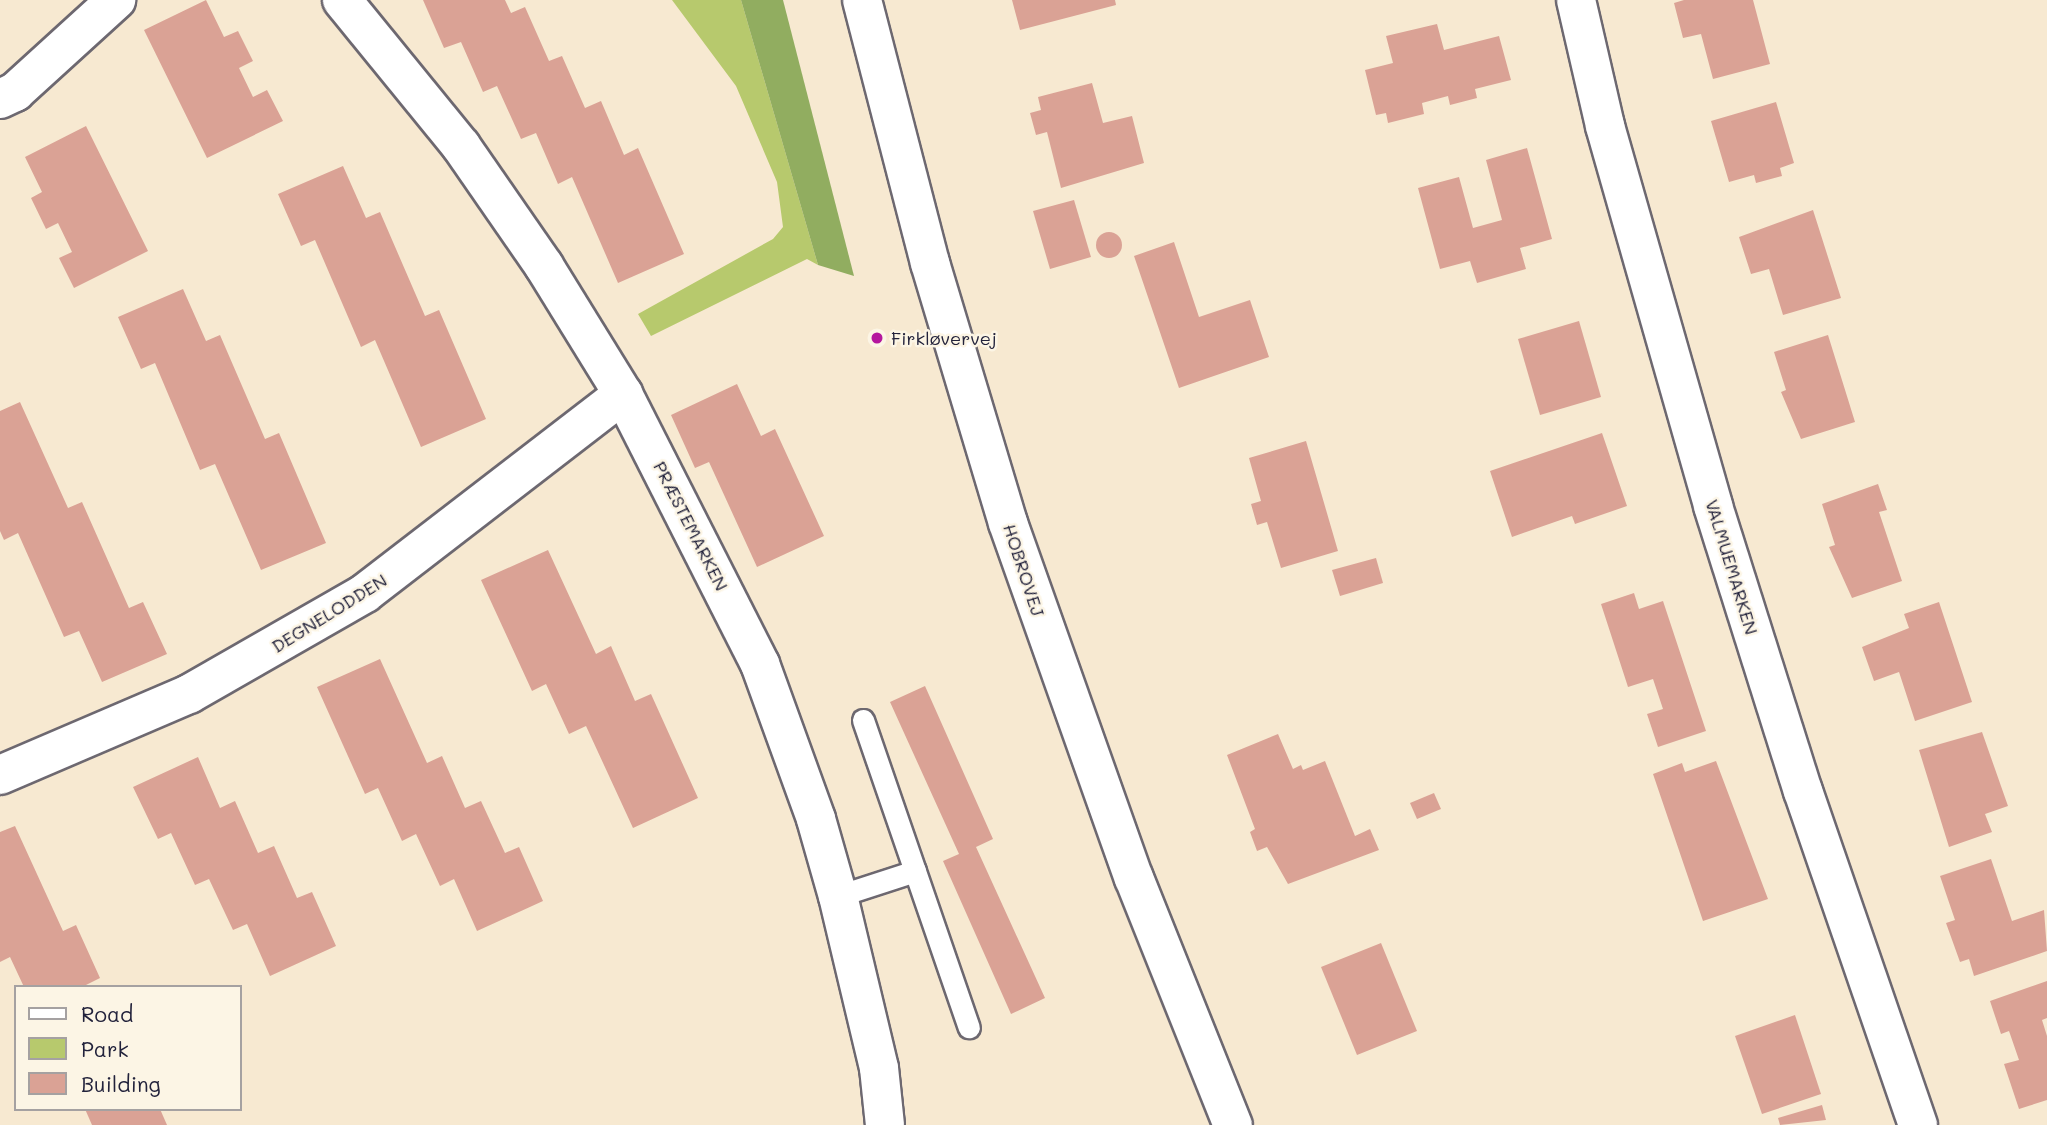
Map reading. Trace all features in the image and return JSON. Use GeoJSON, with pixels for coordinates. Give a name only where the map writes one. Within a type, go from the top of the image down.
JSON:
{"type":"FeatureCollection","features":[{"type":"Feature","properties":{"kind":"street"},"geometry":{"type":"LineString","coordinates":[[0,99],[15,92],[116,0]]}},
{"type":"Feature","properties":{"kind":"street","name":"PRÆSTEMARKEN"},"geometry":{"type":"LineString","coordinates":[[342,0],[461,146],[544,266],[623,394],[760,664],[816,819],[838,896],[879,1068],[885,1125]]}},
{"type":"Feature","properties":{"kind":"street","name":"HOBROVEJ"},"geometry":{"type":"LineString","coordinates":[[862,0],[932,270],[1008,523],[1125,853],[1233,1125]]}},
{"type":"Feature","properties":{"kind":"street","name":"VALMUEMARKEN"},"geometry":{"type":"LineString","coordinates":[[1576,0],[1605,126],[1713,506],[1803,791],[1918,1125]]}},
{"type":"Feature","properties":{"kind":"street","name":"DEGNELODDEN"},"geometry":{"type":"LineString","coordinates":[[0,775],[189,694],[365,593],[623,394]]}},
{"type":"Feature","properties":{"kind":"lane"},"geometry":{"type":"LineString","coordinates":[[863,720],[969,1027]]}},
{"type":"Feature","properties":{"kind":"lane"},"geometry":{"type":"LineString","coordinates":[[838,896],[915,871]]}},
{"type":"Feature","properties":{"kind":"green space"},"geometry":{"type":"Polygon","coordinates":[[[672,0],[741,0],[818,265],[807,259],[651,336],[638,314],[773,239],[783,227],[777,182],[736,86],[672,0]]]}},
{"type":"Feature","properties":{"kind":"green space"},"geometry":{"type":"Polygon","coordinates":[[[741,0],[783,0],[854,276],[818,265],[741,0]]]}},
{"type":"Feature","properties":{"kind":"building"},"geometry":{"type":"Polygon","coordinates":[[[206,0],[224,37],[238,31],[253,61],[239,68],[253,97],[267,90],[283,121],[207,158],[144,30],[206,0]]]}},
{"type":"Feature","properties":{"kind":"building"},"geometry":{"type":"Polygon","coordinates":[[[423,0],[505,0],[511,13],[525,7],[549,61],[562,56],[585,108],[601,101],[624,155],[638,148],[684,254],[618,283],[572,177],[558,184],[536,133],[521,139],[497,86],[483,92],[461,42],[444,48],[423,0]]]}},
{"type":"Feature","properties":{"kind":"building"},"geometry":{"type":"Polygon","coordinates":[[[1012,0],[1115,0],[1116,5],[1020,30],[1012,0]]]}},
{"type":"Feature","properties":{"kind":"building"},"geometry":{"type":"Polygon","coordinates":[[[1684,0],[1753,0],[1770,64],[1713,79],[1701,34],[1683,38],[1674,3],[1684,0]]]}},
{"type":"Feature","properties":{"kind":"building"},"geometry":{"type":"Polygon","coordinates":[[[1437,24],[1444,50],[1499,36],[1511,80],[1475,89],[1477,98],[1450,105],[1448,96],[1422,103],[1424,114],[1388,123],[1386,113],[1376,115],[1365,70],[1393,63],[1386,36],[1437,24]]]}},
{"type":"Feature","properties":{"kind":"building"},"geometry":{"type":"Polygon","coordinates":[[[1092,83],[1103,123],[1132,116],[1144,163],[1061,188],[1047,132],[1036,135],[1030,113],[1041,110],[1038,97],[1092,83]]]}},
{"type":"Feature","properties":{"kind":"building"},"geometry":{"type":"Polygon","coordinates":[[[1776,102],[1794,163],[1780,168],[1782,176],[1756,183],[1754,175],[1729,182],[1711,121],[1776,102]]]}},
{"type":"Feature","properties":{"kind":"building"},"geometry":{"type":"Polygon","coordinates":[[[86,126],[148,251],[74,288],[59,258],[72,252],[58,223],[46,229],[31,198],[42,192],[25,157],[86,126]]]}},
{"type":"Feature","properties":{"kind":"building"},"geometry":{"type":"Polygon","coordinates":[[[1527,148],[1552,239],[1520,248],[1526,269],[1477,283],[1470,261],[1440,269],[1418,188],[1459,177],[1473,228],[1502,220],[1486,160],[1527,148]]]}},
{"type":"Feature","properties":{"kind":"building"},"geometry":{"type":"Polygon","coordinates":[[[343,166],[366,218],[380,212],[425,316],[439,310],[486,419],[421,447],[375,340],[361,347],[315,240],[301,246],[278,194],[343,166]]]}},
{"type":"Feature","properties":{"kind":"building"},"geometry":{"type":"Polygon","coordinates":[[[1074,200],[1091,257],[1050,269],[1033,211],[1074,200]]]}},
{"type":"Feature","properties":{"kind":"building"},"geometry":{"type":"Polygon","coordinates":[[[1813,210],[1841,298],[1783,315],[1769,269],[1751,274],[1739,237],[1813,210]]]}},
{"type":"Feature","properties":{"kind":"building"},"geometry":{"type":"Polygon","coordinates":[[[1109,232],[1118,236],[1122,245],[1118,254],[1109,258],[1100,254],[1096,245],[1100,236],[1109,232]]]}},
{"type":"Feature","properties":{"kind":"building"},"geometry":{"type":"Polygon","coordinates":[[[1174,242],[1199,317],[1250,300],[1269,357],[1179,388],[1134,256],[1174,242]]]}},
{"type":"Feature","properties":{"kind":"building"},"geometry":{"type":"Polygon","coordinates":[[[183,289],[206,341],[220,335],[265,439],[279,433],[326,543],[261,570],[215,464],[200,470],[155,363],[141,369],[118,317],[183,289]]]}},
{"type":"Feature","properties":{"kind":"building"},"geometry":{"type":"Polygon","coordinates":[[[1579,321],[1601,397],[1540,415],[1518,339],[1579,321]]]}},
{"type":"Feature","properties":{"kind":"building"},"geometry":{"type":"Polygon","coordinates":[[[1828,335],[1855,422],[1801,439],[1781,392],[1786,390],[1774,352],[1828,335]]]}},
{"type":"Feature","properties":{"kind":"building"},"geometry":{"type":"Polygon","coordinates":[[[737,384],[761,436],[775,429],[824,536],[757,567],[709,462],[695,468],[671,415],[737,384]]]}},
{"type":"Feature","properties":{"kind":"building"},"geometry":{"type":"Polygon","coordinates":[[[20,402],[68,508],[82,502],[129,608],[143,602],[167,654],[102,682],[79,631],[64,637],[18,533],[4,540],[0,531],[0,411],[20,402]]]}},
{"type":"Feature","properties":{"kind":"building"},"geometry":{"type":"Polygon","coordinates":[[[1602,433],[1627,506],[1575,524],[1572,516],[1512,537],[1490,471],[1602,433]]]}},
{"type":"Feature","properties":{"kind":"building"},"geometry":{"type":"Polygon","coordinates":[[[1306,441],[1338,551],[1281,568],[1267,522],[1257,525],[1251,504],[1261,501],[1249,458],[1306,441]]]}},
{"type":"Feature","properties":{"kind":"building"},"geometry":{"type":"Polygon","coordinates":[[[1878,484],[1887,510],[1879,512],[1902,581],[1852,598],[1829,547],[1835,545],[1822,504],[1878,484]]]}},
{"type":"Feature","properties":{"kind":"building"},"geometry":{"type":"Polygon","coordinates":[[[548,550],[596,654],[611,646],[635,701],[651,694],[698,798],[633,828],[586,726],[569,734],[546,684],[532,691],[481,580],[548,550]]]}},
{"type":"Feature","properties":{"kind":"building"},"geometry":{"type":"Polygon","coordinates":[[[1376,558],[1383,583],[1340,596],[1332,570],[1376,558]]]}},
{"type":"Feature","properties":{"kind":"building"},"geometry":{"type":"Polygon","coordinates":[[[1634,593],[1639,609],[1663,601],[1706,731],[1658,747],[1647,714],[1663,709],[1653,679],[1628,687],[1601,604],[1634,593]]]}},
{"type":"Feature","properties":{"kind":"building"},"geometry":{"type":"Polygon","coordinates":[[[1939,602],[1972,702],[1915,721],[1899,672],[1874,681],[1862,647],[1909,628],[1904,614],[1939,602]]]}},
{"type":"Feature","properties":{"kind":"building"},"geometry":{"type":"Polygon","coordinates":[[[380,659],[427,763],[442,756],[465,808],[481,801],[505,853],[519,847],[543,901],[477,931],[454,879],[440,886],[416,834],[402,841],[378,788],[365,794],[317,687],[380,659]]]}},
{"type":"Feature","properties":{"kind":"building"},"geometry":{"type":"Polygon","coordinates":[[[925,686],[993,839],[976,847],[1045,998],[1011,1014],[943,861],[959,854],[890,702],[925,686]]]}},
{"type":"Feature","properties":{"kind":"building"},"geometry":{"type":"Polygon","coordinates":[[[1982,732],[2008,806],[1985,814],[1992,832],[1949,847],[1919,750],[1982,732]]]}},
{"type":"Feature","properties":{"kind":"building"},"geometry":{"type":"Polygon","coordinates":[[[1278,734],[1293,769],[1301,765],[1303,770],[1325,761],[1355,836],[1370,829],[1379,850],[1288,884],[1267,847],[1257,851],[1250,832],[1255,829],[1227,755],[1278,734]]]}},
{"type":"Feature","properties":{"kind":"building"},"geometry":{"type":"Polygon","coordinates":[[[198,757],[220,808],[235,801],[258,853],[274,846],[297,898],[312,892],[336,946],[270,976],[247,924],[233,930],[209,879],[195,885],[171,833],[158,839],[133,787],[198,757]]]}},
{"type":"Feature","properties":{"kind":"building"},"geometry":{"type":"Polygon","coordinates":[[[1716,761],[1768,899],[1703,921],[1653,774],[1682,763],[1685,772],[1716,761]]]}},
{"type":"Feature","properties":{"kind":"building"},"geometry":{"type":"Polygon","coordinates":[[[1434,793],[1441,809],[1417,819],[1410,803],[1434,793]]]}},
{"type":"Feature","properties":{"kind":"building"},"geometry":{"type":"Polygon","coordinates":[[[15,826],[63,931],[76,925],[100,978],[86,985],[23,985],[10,957],[0,962],[0,832],[15,826]]]}},
{"type":"Feature","properties":{"kind":"building"},"geometry":{"type":"Polygon","coordinates":[[[1991,859],[2012,921],[2044,910],[2047,951],[1974,976],[1969,959],[1960,962],[1946,923],[1955,920],[1940,876],[1991,859]]]}},
{"type":"Feature","properties":{"kind":"building"},"geometry":{"type":"Polygon","coordinates":[[[1381,943],[1417,1031],[1357,1055],[1321,967],[1381,943]]]}},
{"type":"Feature","properties":{"kind":"building"},"geometry":{"type":"Polygon","coordinates":[[[2047,981],[2047,1018],[2042,1020],[2047,1036],[2047,1100],[2019,1109],[2004,1064],[2019,1060],[2009,1031],[2001,1034],[1990,1001],[2047,981]]]}},
{"type":"Feature","properties":{"kind":"building"},"geometry":{"type":"Polygon","coordinates":[[[1795,1015],[1821,1094],[1762,1114],[1735,1036],[1795,1015]]]}},
{"type":"Feature","properties":{"kind":"building"},"geometry":{"type":"Polygon","coordinates":[[[1822,1105],[1826,1120],[1780,1125],[1778,1118],[1822,1105]]]}},
{"type":"Feature","properties":{"kind":"building"},"geometry":{"type":"Polygon","coordinates":[[[86,1111],[161,1111],[167,1125],[92,1125],[86,1111]]]}},
{"type":"Feature","properties":{"kind":"place","name":"Firkløvervej"},"geometry":{"type":"Point","coordinates":[877,338]}}]}
